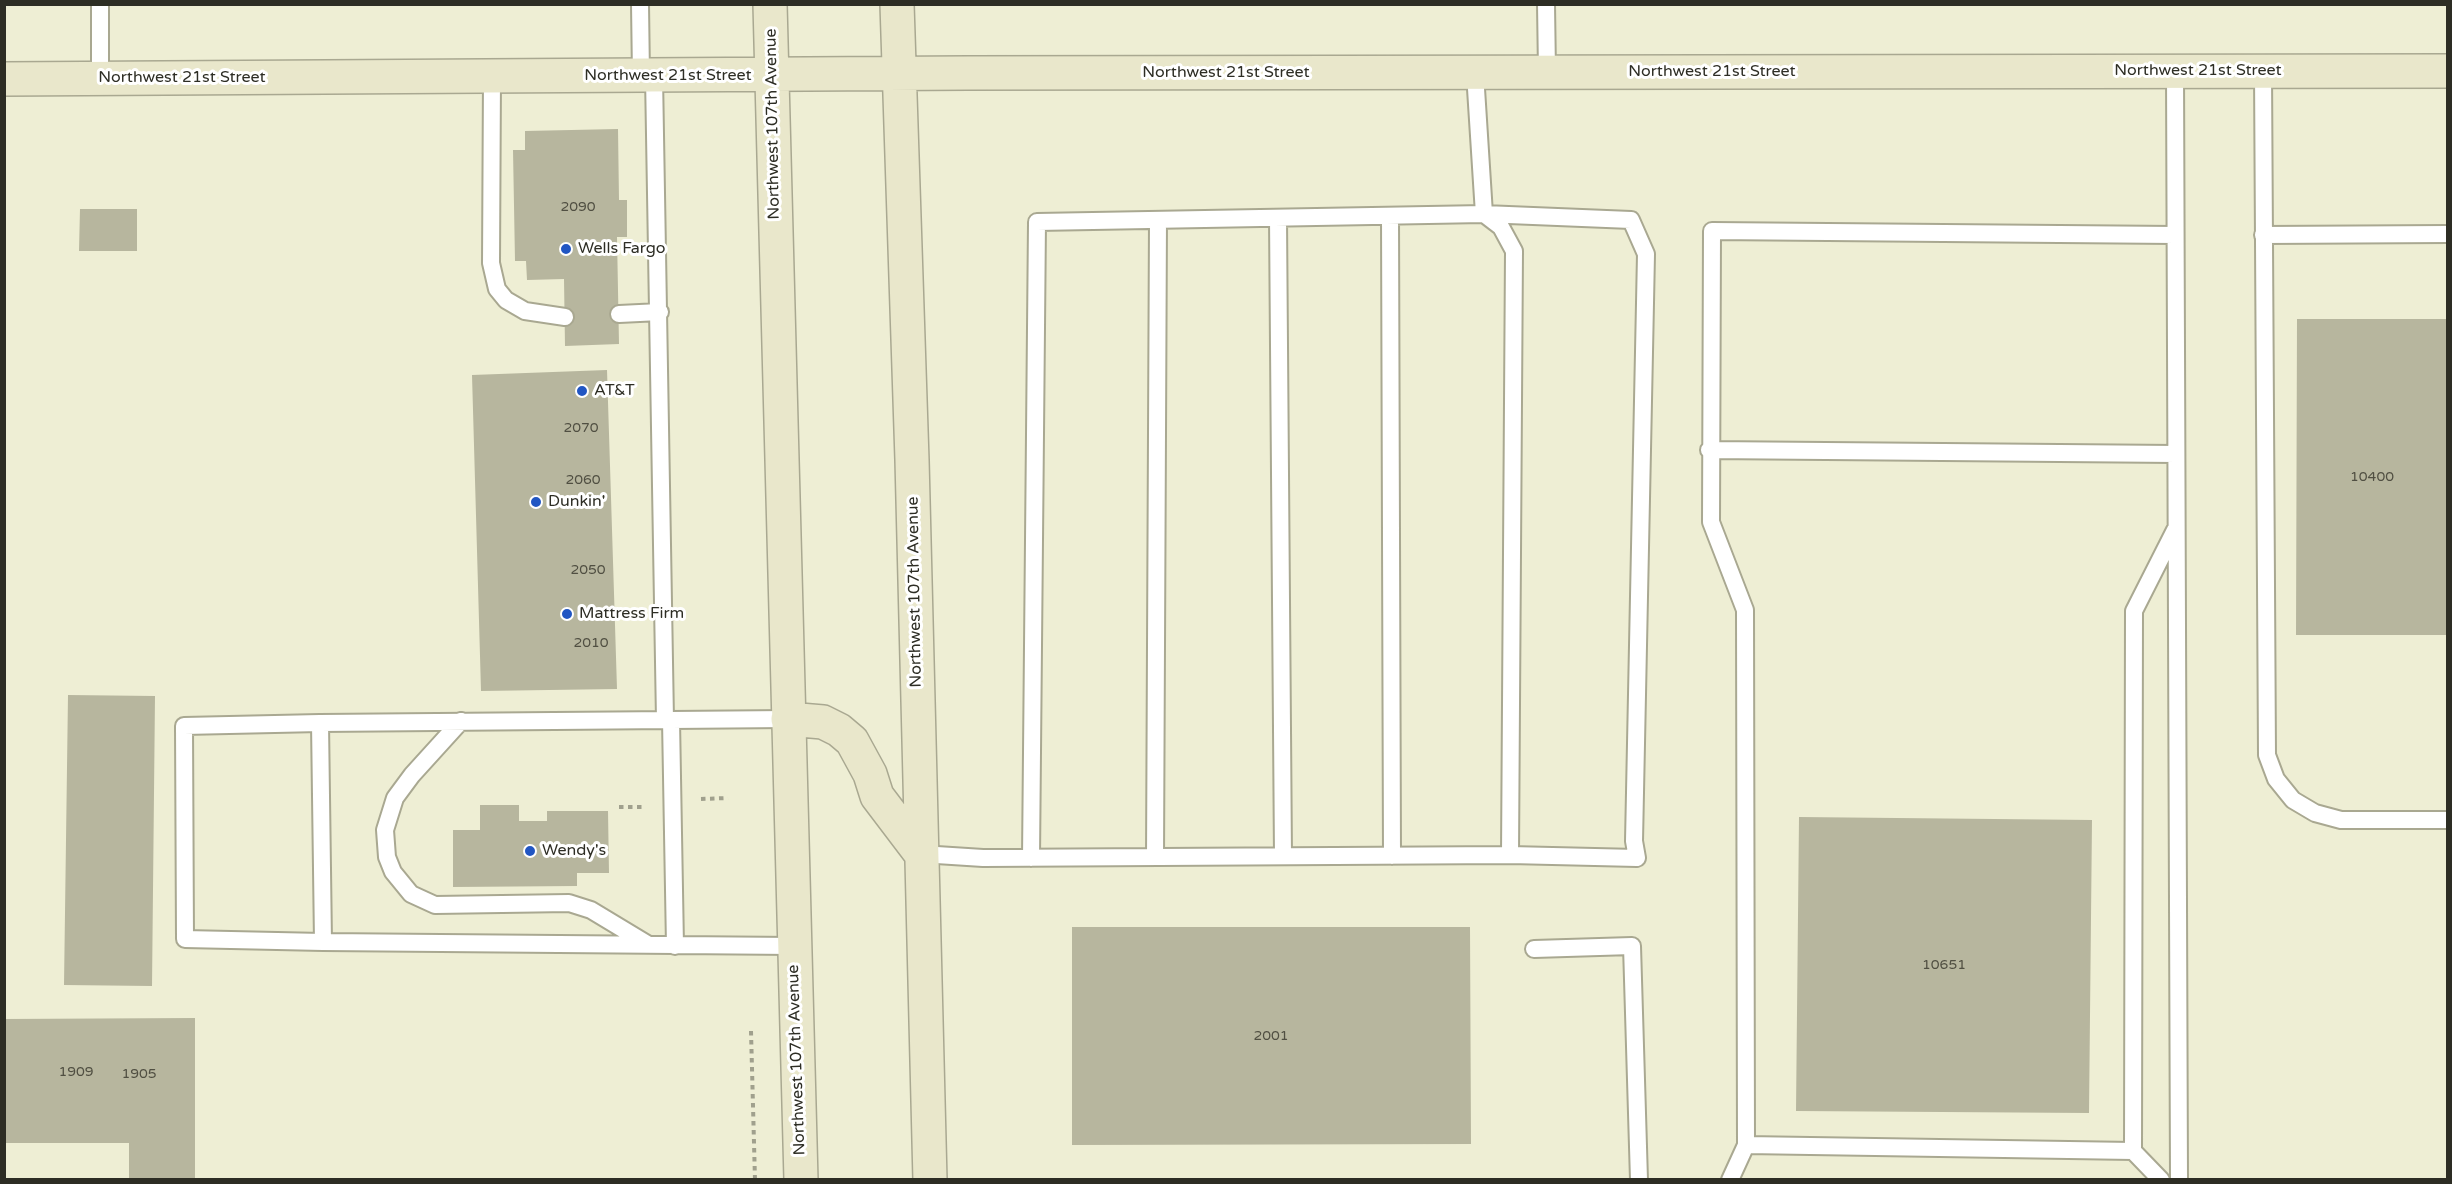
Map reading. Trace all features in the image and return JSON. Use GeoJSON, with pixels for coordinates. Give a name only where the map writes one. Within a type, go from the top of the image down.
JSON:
{"type":"FeatureCollection","features":[{"type":"Feature","properties":{"kind":"main road","name":"Northwest 107th Avenue"},"geometry":{"type":"LineString","coordinates":[[770,4],[801,1179]]}},
{"type":"Feature","properties":{"kind":"main road","name":"Northwest 107th Avenue"},"geometry":{"type":"LineString","coordinates":[[897,4],[930,1179]]}},
{"type":"Feature","properties":{"kind":"main road","name":"Northwest 21st Street"},"geometry":{"type":"LineString","coordinates":[[4,79],[1475,72],[2448,71]]}},
{"type":"Feature","properties":{"kind":"main road"},"geometry":{"type":"LineString","coordinates":[[788,719],[823,722],[839,730],[852,741],[870,774],[877,796],[921,854]]}},
{"type":"Feature","properties":{"kind":"lane"},"geometry":{"type":"LineString","coordinates":[[100,4],[100,78]]}},
{"type":"Feature","properties":{"kind":"lane"},"geometry":{"type":"LineString","coordinates":[[640,4],[647,76],[660,312],[675,946]]}},
{"type":"Feature","properties":{"kind":"lane"},"geometry":{"type":"LineString","coordinates":[[1546,4],[1546,72]]}},
{"type":"Feature","properties":{"kind":"lane"},"geometry":{"type":"LineString","coordinates":[[2175,71],[2179,1179]]}},
{"type":"Feature","properties":{"kind":"lane"},"geometry":{"type":"LineString","coordinates":[[2264,71],[2267,755],[2276,779],[2293,800],[2315,813],[2341,820],[2448,820]]}},
{"type":"Feature","properties":{"kind":"lane"},"geometry":{"type":"LineString","coordinates":[[1475,72],[1484,214]]}},
{"type":"Feature","properties":{"kind":"lane"},"geometry":{"type":"LineString","coordinates":[[492,77],[491,263],[497,289],[506,300],[525,311],[565,316]]}},
{"type":"Feature","properties":{"kind":"lane"},"geometry":{"type":"LineString","coordinates":[[1484,214],[1501,226],[1514,251],[1510,855]]}},
{"type":"Feature","properties":{"kind":"lane"},"geometry":{"type":"LineString","coordinates":[[921,854],[1031,858],[1510,855],[1637,858],[1634,841],[1646,255],[1631,220],[1484,214],[1037,222],[1031,858]]}},
{"type":"Feature","properties":{"kind":"lane"},"geometry":{"type":"LineString","coordinates":[[1390,216],[1392,856]]}},
{"type":"Feature","properties":{"kind":"lane"},"geometry":{"type":"LineString","coordinates":[[1278,218],[1283,856]]}},
{"type":"Feature","properties":{"kind":"lane"},"geometry":{"type":"LineString","coordinates":[[1155,857],[1158,220]]}},
{"type":"Feature","properties":{"kind":"lane"},"geometry":{"type":"LineString","coordinates":[[1730,1179],[1746,1145],[1745,610],[1711,522],[1709,450],[1712,231],[2175,235]]}},
{"type":"Feature","properties":{"kind":"lane"},"geometry":{"type":"LineString","coordinates":[[2264,235],[2448,234]]}},
{"type":"Feature","properties":{"kind":"lane"},"geometry":{"type":"LineString","coordinates":[[618,314],[660,312]]}},
{"type":"Feature","properties":{"kind":"lane"},"geometry":{"type":"LineString","coordinates":[[1709,450],[2176,453]]}},
{"type":"Feature","properties":{"kind":"lane"},"geometry":{"type":"LineString","coordinates":[[2133,1151],[2134,611],[2176,526]]}},
{"type":"Feature","properties":{"kind":"lane"},"geometry":{"type":"LineString","coordinates":[[788,719],[184,726],[185,939],[794,946]]}},
{"type":"Feature","properties":{"kind":"lane"},"geometry":{"type":"LineString","coordinates":[[461,721],[412,774],[394,798],[385,830],[390,864],[411,894],[435,905],[568,903],[591,910],[651,946]]}},
{"type":"Feature","properties":{"kind":"lane"},"geometry":{"type":"LineString","coordinates":[[321,723],[323,942]]}},
{"type":"Feature","properties":{"kind":"lane"},"geometry":{"type":"LineString","coordinates":[[1534,949],[1632,946],[1640,1179]]}},
{"type":"Feature","properties":{"kind":"lane"},"geometry":{"type":"LineString","coordinates":[[1746,1145],[2133,1151],[2161,1179]]}},
{"type":"Feature","properties":{"kind":"path"},"geometry":{"type":"LineString","coordinates":[[693,799],[728,798]]}},
{"type":"Feature","properties":{"kind":"path"},"geometry":{"type":"LineString","coordinates":[[619,807],[643,807]]}},
{"type":"Feature","properties":{"kind":"path"},"geometry":{"type":"LineString","coordinates":[[751,1031],[755,1179]]}},
{"type":"Feature","properties":{"kind":"building","name":"Wells Fargo"},"geometry":{"type":"Polygon","coordinates":[[[618,129],[619,200],[627,200],[627,237],[617,237],[619,344],[565,346],[564,279],[527,280],[526,261],[515,261],[513,150],[525,150],[525,131],[618,129]]]}},
{"type":"Feature","properties":{"kind":"building"},"geometry":{"type":"Polygon","coordinates":[[[80,209],[137,209],[137,251],[79,251],[80,209]]]}},
{"type":"Feature","properties":{"kind":"building"},"geometry":{"type":"Polygon","coordinates":[[[2297,319],[2448,319],[2448,635],[2296,635],[2297,319]]]}},
{"type":"Feature","properties":{"kind":"building"},"geometry":{"type":"Polygon","coordinates":[[[607,370],[617,689],[481,691],[472,375],[607,370]]]}},
{"type":"Feature","properties":{"kind":"building"},"geometry":{"type":"Polygon","coordinates":[[[68,695],[155,696],[152,986],[64,985],[68,695]]]}},
{"type":"Feature","properties":{"kind":"building","name":"Wendy's"},"geometry":{"type":"Polygon","coordinates":[[[480,805],[519,805],[519,821],[547,821],[547,811],[608,811],[609,873],[577,873],[577,886],[453,887],[453,830],[480,830],[480,805]]]}},
{"type":"Feature","properties":{"kind":"building"},"geometry":{"type":"Polygon","coordinates":[[[1799,817],[2092,820],[2089,1113],[1796,1111],[1799,817]]]}},
{"type":"Feature","properties":{"kind":"building"},"geometry":{"type":"Polygon","coordinates":[[[1072,927],[1470,927],[1471,1144],[1072,1145],[1072,927]]]}},
{"type":"Feature","properties":{"kind":"building"},"geometry":{"type":"Polygon","coordinates":[[[195,1018],[195,1180],[129,1180],[129,1143],[4,1143],[4,1019],[195,1018]]]}},
{"type":"Feature","properties":{"kind":"place","name":"Wells Fargo"},"geometry":{"type":"Point","coordinates":[566,249]}},
{"type":"Feature","properties":{"kind":"place","name":"AT&T"},"geometry":{"type":"Point","coordinates":[582,391]}},
{"type":"Feature","properties":{"kind":"place","name":"Dunkin'"},"geometry":{"type":"Point","coordinates":[536,502]}},
{"type":"Feature","properties":{"kind":"place","name":"Mattress Firm"},"geometry":{"type":"Point","coordinates":[567,614]}},
{"type":"Feature","properties":{"kind":"place","name":"Wendy's"},"geometry":{"type":"Point","coordinates":[530,851]}}]}
